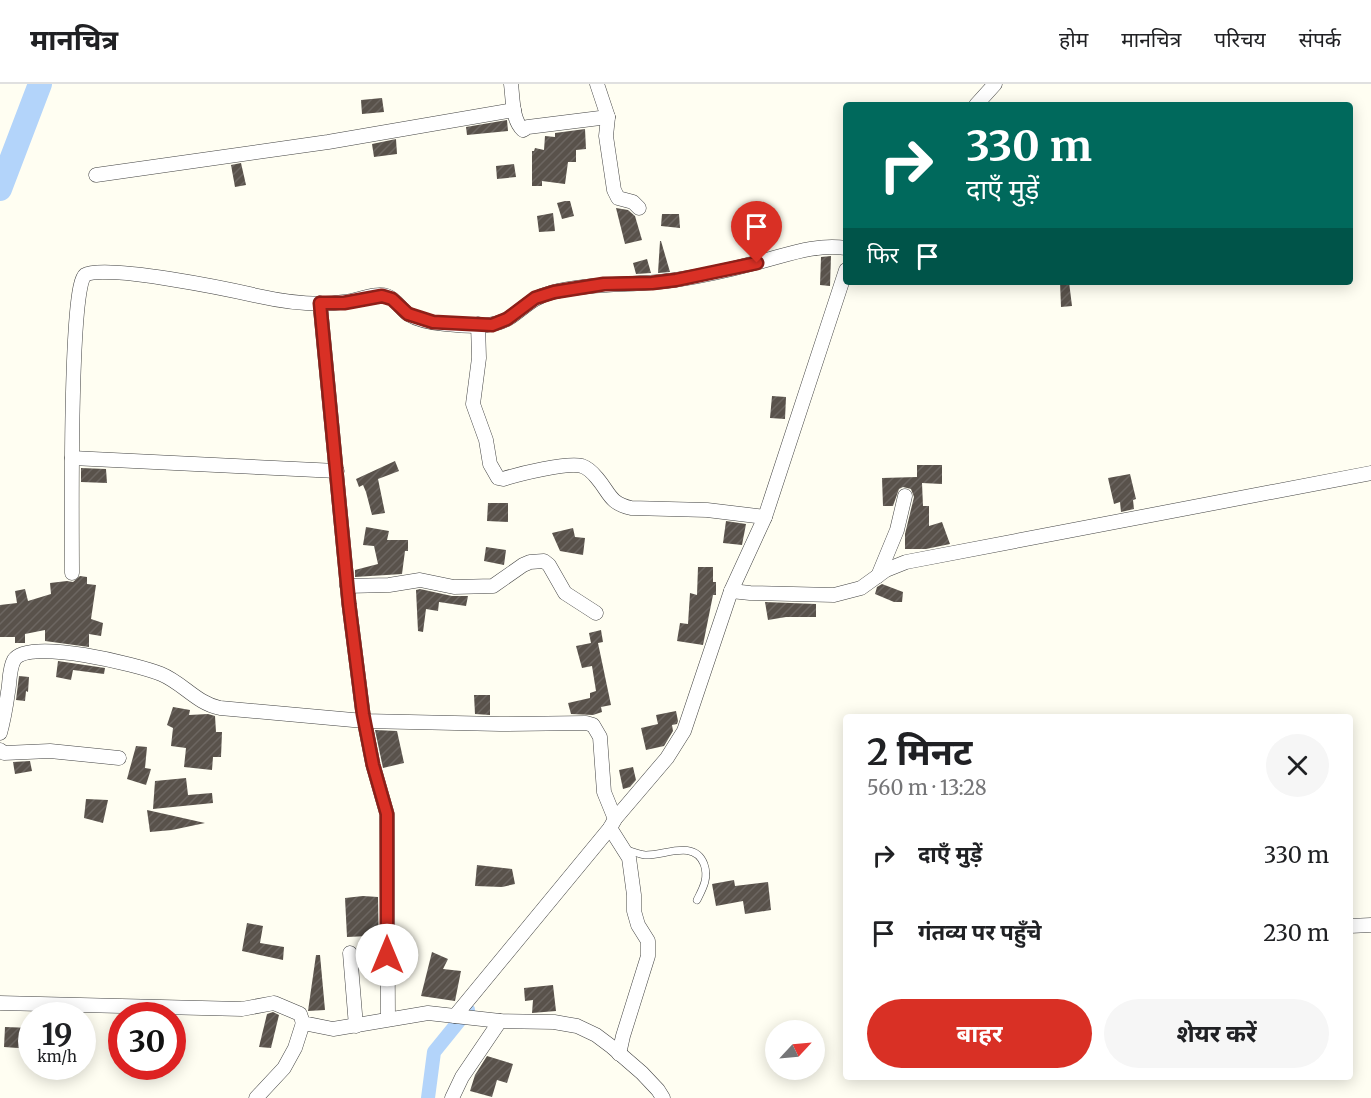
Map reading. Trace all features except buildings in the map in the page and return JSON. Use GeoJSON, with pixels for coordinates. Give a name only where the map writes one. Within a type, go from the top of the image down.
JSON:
{"type":"FeatureCollection","features":[{"type":"Feature","properties":{"kind":"street"},"geometry":{"type":"LineString","coordinates":[[512,84],[514,110],[518,126],[523,130],[528,127],[608,117]]}},
{"type":"Feature","properties":{"kind":"street"},"geometry":{"type":"LineString","coordinates":[[597,84],[608,117],[606,136],[614,190],[618,198],[633,202],[639,208]]}},
{"type":"Feature","properties":{"kind":"street"},"geometry":{"type":"LineString","coordinates":[[979,102],[995,84]]}},
{"type":"Feature","properties":{"kind":"street"},"geometry":{"type":"LineString","coordinates":[[96,175],[328,142],[514,110]]}},
{"type":"Feature","properties":{"kind":"street"},"geometry":{"type":"LineString","coordinates":[[72,573],[72,458],[77,312],[80,281],[92,272],[139,274],[231,289],[281,300],[344,303],[382,296],[388,297],[408,314],[418,318],[446,324],[492,325],[501,322],[535,298],[554,292],[604,284],[676,280],[822,248],[843,248]]}},
{"type":"Feature","properties":{"kind":"street"},"geometry":{"type":"LineString","coordinates":[[462,1017],[617,835],[684,731],[740,592],[843,279]]}},
{"type":"Feature","properties":{"kind":"street"},"geometry":{"type":"LineString","coordinates":[[320,303],[347,586],[364,721],[373,765],[387,814],[388,1019]]}},
{"type":"Feature","properties":{"kind":"street"},"geometry":{"type":"LineString","coordinates":[[478,324],[479,358],[473,404],[486,440],[492,469],[498,478],[503,479],[571,465],[584,467],[592,472],[610,497],[621,506],[707,510],[765,517]]}},
{"type":"Feature","properties":{"kind":"street"},"geometry":{"type":"LineString","coordinates":[[72,458],[337,471]]}},
{"type":"Feature","properties":{"kind":"street"},"geometry":{"type":"LineString","coordinates":[[740,592],[834,595],[852,591],[906,562],[1371,473]]}},
{"type":"Feature","properties":{"kind":"street"},"geometry":{"type":"LineString","coordinates":[[878,577],[897,530],[905,496]]}},
{"type":"Feature","properties":{"kind":"street"},"geometry":{"type":"LineString","coordinates":[[347,586],[389,585],[420,580],[454,587],[493,586],[523,565],[544,561],[549,565],[565,593],[596,613]]}},
{"type":"Feature","properties":{"kind":"street"},"geometry":{"type":"LineString","coordinates":[[0,733],[13,662],[19,655],[32,652],[86,654],[152,671],[163,675],[208,706],[364,721],[586,723],[593,725],[600,737],[604,792],[617,835],[631,867],[636,920],[646,936],[649,947],[646,965],[619,1054]]}},
{"type":"Feature","properties":{"kind":"street"},"geometry":{"type":"LineString","coordinates":[[0,750],[4,753],[50,751],[119,758]]}},
{"type":"Feature","properties":{"kind":"street"},"geometry":{"type":"LineString","coordinates":[[1353,926],[1371,925]]}},
{"type":"Feature","properties":{"kind":"street"},"geometry":{"type":"LineString","coordinates":[[350,953],[356,1026]]}},
{"type":"Feature","properties":{"kind":"street"},"geometry":{"type":"LineString","coordinates":[[0,1003],[242,1009],[274,1003],[300,1014],[303,1023],[295,1048],[285,1068],[256,1098]]}},
{"type":"Feature","properties":{"kind":"street"},"geometry":{"type":"LineString","coordinates":[[303,1023],[333,1029],[428,1013],[496,1021],[554,1022],[577,1026],[596,1035],[619,1054],[650,1082],[663,1098]]}},
{"type":"Feature","properties":{"kind":"street"},"geometry":{"type":"LineString","coordinates":[[452,1098],[496,1021]]}},
{"type":"Feature","properties":{"kind":"lane"},"geometry":{"type":"LineString","coordinates":[[617,835],[645,855],[682,850],[699,856],[706,879],[697,900]]}},
{"type":"Feature","properties":{"kind":"waterway"},"geometry":{"type":"LineString","coordinates":[[0,189],[40,84]]}},
{"type":"Feature","properties":{"kind":"waterway"},"geometry":{"type":"LineString","coordinates":[[428,1098],[434,1052],[468,1010]]}},
{"type":"Feature","properties":{"kind":"route"},"geometry":{"type":"LineString","coordinates":[[387,955],[387,814],[373,765],[363,714],[349,604],[320,303],[344,303],[382,296],[392,299],[408,314],[433,322],[492,325],[515,314],[535,298],[554,292],[604,284],[676,280],[757,263]]}}]}
